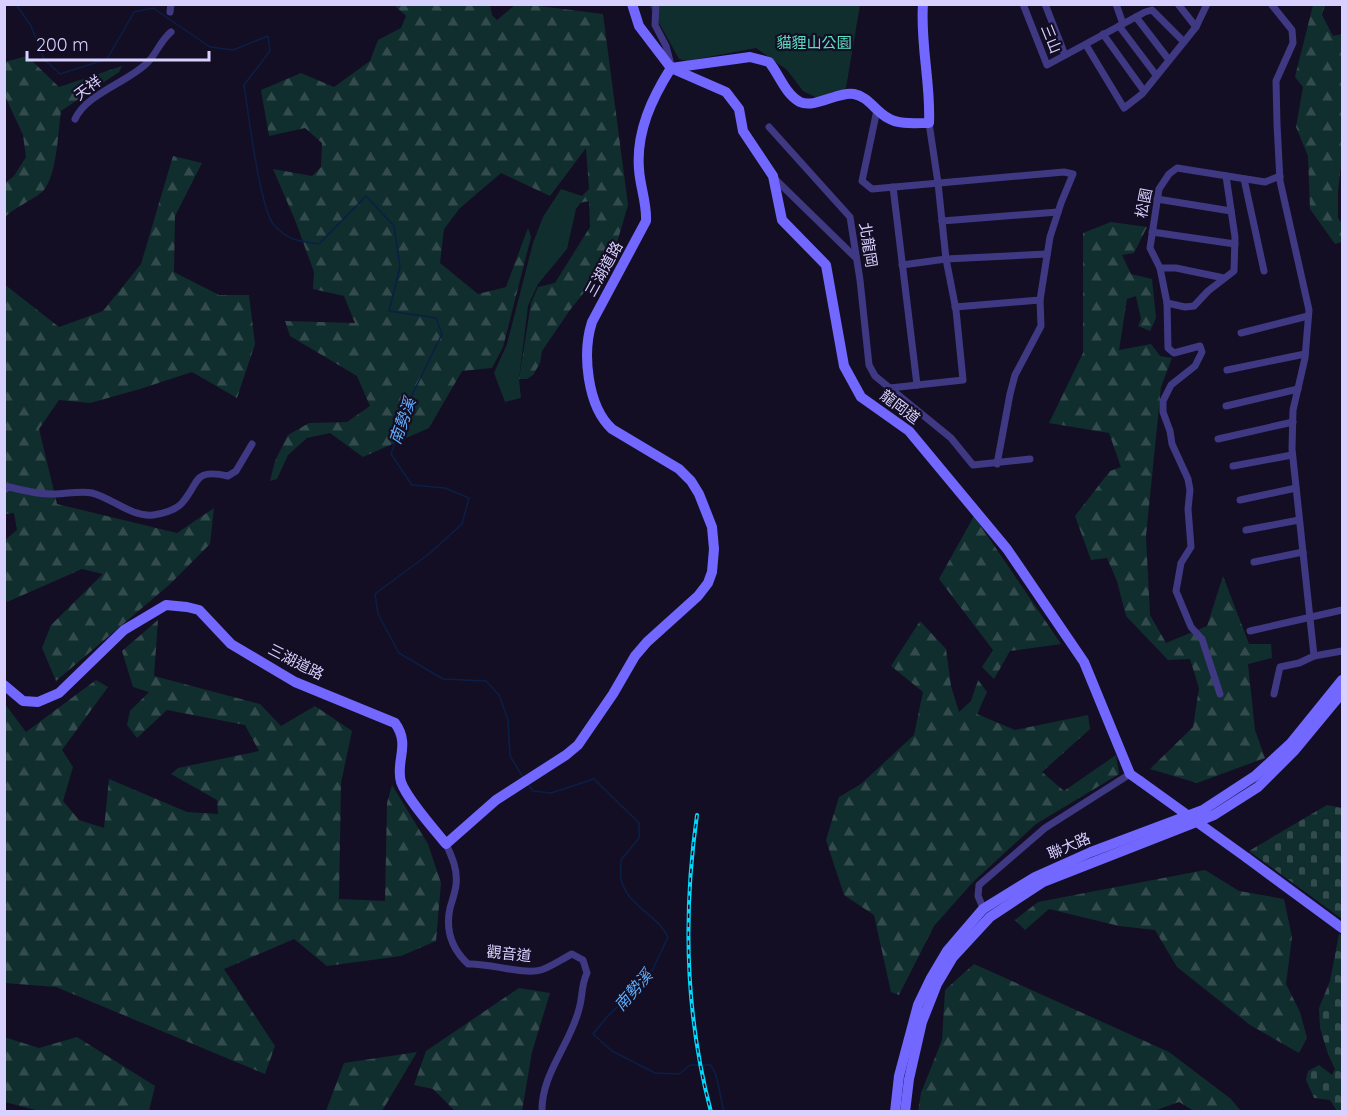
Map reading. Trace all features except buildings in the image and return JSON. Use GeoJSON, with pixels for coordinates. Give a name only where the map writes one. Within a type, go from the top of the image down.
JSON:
{"type":"FeatureCollection","features":[{"type":"Feature","properties":{"kind":"street","name":"龍岡道"},"geometry":{"type":"LineString","coordinates":[[632,4],[639,26],[671,68],[726,92],[739,109],[743,131],[772,176],[782,220],[826,265],[844,366],[861,397],[909,431],[1007,549],[1084,662],[1135,777]]}},
{"type":"Feature","properties":{"kind":"street"},"geometry":{"type":"LineString","coordinates":[[656,4],[655,25],[666,46],[671,68],[750,57],[769,62],[790,94],[802,104],[853,93],[868,100],[891,120],[929,123]]}},
{"type":"Feature","properties":{"kind":"street"},"geometry":{"type":"LineString","coordinates":[[890,388],[963,380],[929,123],[930,106],[922,35],[923,4]]}},
{"type":"Feature","properties":{"kind":"street","name":"三山"},"geometry":{"type":"LineString","coordinates":[[1023,4],[1047,64],[1136,16]]}},
{"type":"Feature","properties":{"kind":"street","name":"三山"},"geometry":{"type":"LineString","coordinates":[[1045,4],[1065,55]]}},
{"type":"Feature","properties":{"kind":"street"},"geometry":{"type":"LineString","coordinates":[[1116,4],[1121,25],[1156,75]]}},
{"type":"Feature","properties":{"kind":"street"},"geometry":{"type":"LineString","coordinates":[[1178,4],[1196,27]]}},
{"type":"Feature","properties":{"kind":"street"},"geometry":{"type":"LineString","coordinates":[[1271,4],[1292,30],[1293,43],[1276,81],[1280,176],[1309,310],[1305,354],[1293,422],[1292,455],[1314,656]]}},
{"type":"Feature","properties":{"kind":"street"},"geometry":{"type":"LineString","coordinates":[[1103,34],[1144,91],[1196,27],[1205,6]]}},
{"type":"Feature","properties":{"kind":"street"},"geometry":{"type":"LineString","coordinates":[[1169,60],[1136,16],[1152,10],[1184,42]]}},
{"type":"Feature","properties":{"kind":"street","name":"天祥"},"geometry":{"type":"LineString","coordinates":[[75,119],[77,113],[90,101],[149,62],[162,39],[171,32]]}},
{"type":"Feature","properties":{"kind":"street","name":"三山"},"geometry":{"type":"LineString","coordinates":[[1086,45],[1124,108],[1144,91]]}},
{"type":"Feature","properties":{"kind":"street","name":"三湖道路"},"geometry":{"type":"LineString","coordinates":[[4,685],[23,700],[38,702],[59,693],[124,630],[166,605],[187,606],[199,610],[231,644],[295,682],[395,723],[401,732],[403,743],[400,780],[405,791],[446,844],[496,800],[578,745],[633,660],[647,642],[698,596],[708,583],[712,572],[714,549],[712,527],[699,494],[691,481],[670,463],[612,429],[603,421],[593,399],[587,352],[587,338],[592,322],[646,221],[647,208],[641,191],[639,144],[650,106],[671,68]]}},
{"type":"Feature","properties":{"kind":"street"},"geometry":{"type":"LineString","coordinates":[[878,110],[862,181],[872,189],[1064,172],[1072,174],[1058,212],[1047,254],[1040,300],[1041,326],[1015,375],[997,464]]}},
{"type":"Feature","properties":{"kind":"street","name":"北龍岡"},"geometry":{"type":"LineString","coordinates":[[769,127],[850,217],[869,365],[875,376],[951,438],[973,465],[1030,459]]}},
{"type":"Feature","properties":{"kind":"street","name":"松園"},"geometry":{"type":"LineString","coordinates":[[1220,693],[1202,639],[1191,627],[1176,591],[1181,563],[1191,546],[1188,509],[1190,490],[1188,478],[1172,444],[1163,412],[1163,401],[1171,385],[1195,366],[1202,352],[1200,346],[1174,353],[1168,348],[1167,303],[1160,268],[1150,248],[1157,199],[1162,183],[1177,168],[1265,182],[1280,176]]}},
{"type":"Feature","properties":{"kind":"street"},"geometry":{"type":"LineString","coordinates":[[772,176],[856,258]]}},
{"type":"Feature","properties":{"kind":"street"},"geometry":{"type":"LineString","coordinates":[[1167,303],[1185,307],[1194,306],[1208,291],[1234,271],[1235,244],[1226,176]]}},
{"type":"Feature","properties":{"kind":"street"},"geometry":{"type":"LineString","coordinates":[[1244,179],[1264,271]]}},
{"type":"Feature","properties":{"kind":"street"},"geometry":{"type":"LineString","coordinates":[[893,188],[916,384]]}},
{"type":"Feature","properties":{"kind":"street"},"geometry":{"type":"LineString","coordinates":[[1157,199],[1231,211]]}},
{"type":"Feature","properties":{"kind":"street"},"geometry":{"type":"LineString","coordinates":[[942,221],[1058,212]]}},
{"type":"Feature","properties":{"kind":"street"},"geometry":{"type":"LineString","coordinates":[[1152,232],[1235,244]]}},
{"type":"Feature","properties":{"kind":"street","name":"北龍岡"},"geometry":{"type":"LineString","coordinates":[[902,266],[946,259],[1047,254]]}},
{"type":"Feature","properties":{"kind":"street"},"geometry":{"type":"LineString","coordinates":[[1160,268],[1176,268],[1224,278]]}},
{"type":"Feature","properties":{"kind":"street"},"geometry":{"type":"LineString","coordinates":[[955,307],[1040,300]]}},
{"type":"Feature","properties":{"kind":"street"},"geometry":{"type":"LineString","coordinates":[[1241,333],[1308,316]]}},
{"type":"Feature","properties":{"kind":"street"},"geometry":{"type":"LineString","coordinates":[[1227,370],[1305,354]]}},
{"type":"Feature","properties":{"kind":"street"},"geometry":{"type":"LineString","coordinates":[[1226,406],[1298,389]]}},
{"type":"Feature","properties":{"kind":"street"},"geometry":{"type":"LineString","coordinates":[[1218,438],[1293,422]]}},
{"type":"Feature","properties":{"kind":"street"},"geometry":{"type":"LineString","coordinates":[[4,490],[9,487],[49,495],[91,492],[136,512],[150,515],[169,511],[182,504],[194,483],[205,474],[217,473],[228,476],[236,471],[252,444]]}},
{"type":"Feature","properties":{"kind":"street"},"geometry":{"type":"LineString","coordinates":[[1233,466],[1292,455]]}},
{"type":"Feature","properties":{"kind":"street"},"geometry":{"type":"LineString","coordinates":[[1240,500],[1296,488]]}},
{"type":"Feature","properties":{"kind":"street"},"geometry":{"type":"LineString","coordinates":[[1246,530],[1299,520]]}},
{"type":"Feature","properties":{"kind":"street"},"geometry":{"type":"LineString","coordinates":[[1254,562],[1303,552]]}},
{"type":"Feature","properties":{"kind":"street"},"geometry":{"type":"LineString","coordinates":[[1250,631],[1342,610]]}},
{"type":"Feature","properties":{"kind":"street"},"geometry":{"type":"LineString","coordinates":[[1274,694],[1280,667],[1299,663],[1314,656],[1342,651]]}},
{"type":"Feature","properties":{"kind":"street","name":"聯大路"},"geometry":{"type":"LineString","coordinates":[[895,1112],[911,1049],[938,984],[960,943],[986,913],[1043,882],[1214,814],[1258,787],[1294,751],[1342,680]]}},
{"type":"Feature","properties":{"kind":"street","name":"聯大路"},"geometry":{"type":"LineString","coordinates":[[1318,717],[1342,693]]}},
{"type":"Feature","properties":{"kind":"street"},"geometry":{"type":"LineString","coordinates":[[986,913],[978,896],[979,885],[1046,828],[1135,777],[1342,928]]}},
{"type":"Feature","properties":{"kind":"street","name":"觀音道"},"geometry":{"type":"LineString","coordinates":[[446,844],[455,864],[456,875],[456,885],[449,912],[450,938],[456,953],[468,964],[530,971],[543,970],[572,954],[583,960],[587,973],[582,984],[579,1009],[562,1052],[547,1079],[542,1112]]}},
{"type":"Feature","properties":{"kind":"street","name":"聯大路"},"geometry":{"type":"LineString","coordinates":[[904,1077],[905,1112]]}},
{"type":"Feature","properties":{"kind":"green space"},"geometry":{"type":"Polygon","coordinates":[[[394,5],[490,5],[492,15],[497,20],[515,5],[603,14],[628,205],[613,256],[570,310],[542,351],[540,363],[533,375],[527,379],[519,379],[531,303],[538,287],[555,283],[590,227],[589,201],[574,204],[589,189],[586,148],[550,196],[501,173],[460,208],[444,229],[440,263],[478,294],[506,287],[528,228],[531,237],[503,347],[492,368],[462,371],[429,428],[363,457],[330,433],[307,438],[288,455],[277,479],[270,481],[275,461],[288,435],[309,423],[347,422],[370,406],[357,376],[290,336],[285,321],[355,323],[344,296],[313,289],[314,272],[273,169],[312,176],[321,167],[322,143],[305,128],[269,136],[261,90],[301,73],[334,87],[370,61],[378,40],[401,28],[406,16],[394,5]]]}},
{"type":"Feature","properties":{"kind":"green space","name":"貓貍山公園"},"geometry":{"type":"Polygon","coordinates":[[[649,5],[860,5],[846,88],[821,100],[803,91],[787,70],[756,48],[687,61],[679,59],[649,5]]]}},
{"type":"Feature","properties":{"kind":"green space"},"geometry":{"type":"Polygon","coordinates":[[[1313,5],[1325,5],[1322,15],[1333,36],[1342,34],[1342,157],[1338,218],[1342,224],[1342,242],[1335,244],[1310,209],[1308,156],[1296,127],[1303,87],[1295,77],[1313,5]]]}},
{"type":"Feature","properties":{"kind":"green space"},"geometry":{"type":"Polygon","coordinates":[[[27,56],[59,87],[122,66],[119,72],[61,111],[54,164],[48,183],[41,193],[5,217],[5,183],[14,176],[26,157],[23,135],[5,96],[5,62],[27,56]]]}},
{"type":"Feature","properties":{"kind":"green space"},"geometry":{"type":"Polygon","coordinates":[[[173,156],[202,163],[175,216],[174,272],[219,295],[249,295],[255,344],[237,398],[192,372],[90,403],[59,400],[39,429],[57,504],[177,533],[214,508],[210,544],[169,585],[56,681],[42,648],[51,625],[103,574],[82,569],[7,602],[5,597],[5,540],[17,530],[14,513],[5,514],[4,284],[59,327],[103,311],[141,264],[173,156]]]}},
{"type":"Feature","properties":{"kind":"green space"},"geometry":{"type":"Polygon","coordinates":[[[561,189],[585,197],[576,209],[567,249],[538,284],[528,306],[519,379],[521,398],[505,402],[494,373],[507,344],[533,243],[543,217],[561,189]]]}},
{"type":"Feature","properties":{"kind":"green space"},"geometry":{"type":"Polygon","coordinates":[[[1111,222],[1147,227],[1134,253],[1122,255],[1131,274],[1152,279],[1156,318],[1150,331],[1138,326],[1141,319],[1136,296],[1127,299],[1119,350],[1151,344],[1160,356],[1172,358],[1161,387],[1146,536],[1150,615],[1166,643],[1207,626],[1223,576],[1249,644],[1271,644],[1272,658],[1248,664],[1255,730],[1265,758],[1197,783],[1150,769],[1193,727],[1199,688],[1190,659],[1168,660],[1126,616],[1117,581],[1107,558],[1091,560],[1075,516],[1110,471],[1121,467],[1109,433],[1049,423],[1083,353],[1083,233],[1111,222]]]}},
{"type":"Feature","properties":{"kind":"green space"},"geometry":{"type":"Polygon","coordinates":[[[974,516],[1061,644],[1010,651],[994,679],[982,667],[993,650],[939,579],[974,516]]]}},
{"type":"Feature","properties":{"kind":"green space"},"geometry":{"type":"Polygon","coordinates":[[[158,620],[154,676],[260,704],[281,726],[315,706],[352,731],[341,783],[339,899],[385,901],[387,803],[392,785],[428,844],[441,883],[436,941],[401,956],[327,966],[294,939],[224,969],[275,1046],[265,1074],[56,987],[5,983],[5,704],[26,732],[96,680],[108,687],[62,750],[73,767],[63,801],[79,820],[104,828],[109,779],[187,812],[218,814],[217,800],[171,774],[178,768],[259,751],[245,725],[167,710],[137,738],[127,725],[130,711],[149,692],[133,687],[122,651],[158,620]]]}},
{"type":"Feature","properties":{"kind":"green space"},"geometry":{"type":"Polygon","coordinates":[[[920,621],[946,649],[951,686],[959,712],[971,701],[978,680],[987,692],[977,714],[1015,730],[1088,715],[1090,729],[1042,772],[1064,791],[1116,755],[1119,774],[1036,824],[973,882],[934,926],[899,995],[891,992],[874,915],[844,895],[826,840],[839,797],[861,784],[914,735],[923,692],[891,666],[920,621]]]}},
{"type":"Feature","properties":{"kind":"green space"},"geometry":{"type":"Polygon","coordinates":[[[1327,805],[1342,808],[1342,919],[1249,851],[1327,805]]]}},
{"type":"Feature","properties":{"kind":"green space"},"geometry":{"type":"Polygon","coordinates":[[[1205,870],[1239,891],[1284,899],[1292,937],[1286,984],[1300,1012],[1307,1038],[1299,1053],[1250,1025],[1177,967],[1155,930],[1119,926],[1049,909],[1025,930],[1015,920],[1038,902],[1205,870]]]}},
{"type":"Feature","properties":{"kind":"green space"},"geometry":{"type":"Polygon","coordinates":[[[1339,934],[1342,936],[1342,1112],[1337,1111],[1330,1100],[1314,1098],[1306,1080],[1308,1071],[1319,1065],[1332,1075],[1335,1069],[1320,1028],[1319,1008],[1330,981],[1339,934]]]}},
{"type":"Feature","properties":{"kind":"green space"},"geometry":{"type":"Polygon","coordinates":[[[974,964],[1169,1052],[1231,1099],[1241,1111],[1194,1111],[1179,1102],[1151,1112],[918,1111],[921,1093],[942,1040],[945,990],[974,964]]]}},
{"type":"Feature","properties":{"kind":"green space"},"geometry":{"type":"Polygon","coordinates":[[[519,988],[550,993],[532,1052],[522,1111],[455,1111],[433,1089],[414,1085],[426,1051],[519,988]]]}},
{"type":"Feature","properties":{"kind":"green space"},"geometry":{"type":"Polygon","coordinates":[[[4,1037],[39,1048],[77,1037],[155,1086],[149,1111],[39,1111],[5,1102],[4,1037]]]}},
{"type":"Feature","properties":{"kind":"green space"},"geometry":{"type":"Polygon","coordinates":[[[417,1052],[382,1111],[326,1111],[344,1063],[417,1052]]]}},
{"type":"Feature","properties":{"kind":"waterway","name":"南勢溪"},"geometry":{"type":"LineString","coordinates":[[16,4],[31,26],[44,59],[60,74],[107,59],[134,12],[153,8],[210,47],[233,50],[268,36],[270,51],[244,85],[259,181],[269,216],[274,225],[294,239],[319,244],[366,196],[394,226],[400,267],[389,311],[436,318],[442,334],[410,399],[391,454],[412,485],[445,488],[469,498],[462,524],[430,553],[375,594],[378,614],[399,653],[443,679],[486,681],[499,695],[508,720],[510,756],[523,777]]}},
{"type":"Feature","properties":{"kind":"waterway","name":"南勢溪"},"geometry":{"type":"LineString","coordinates":[[529,785],[533,791],[551,793],[594,779],[639,823],[639,838],[621,860],[621,879],[629,896],[657,922],[668,937],[650,975],[593,1034],[612,1051],[655,1073],[679,1074],[690,1065],[711,1065],[716,1075],[724,1112]]}},
{"type":"Feature","properties":{"kind":"railway"},"geometry":{"type":"LineString","coordinates":[[697,815],[690,889],[689,964],[696,1038],[711,1112]]}}]}
